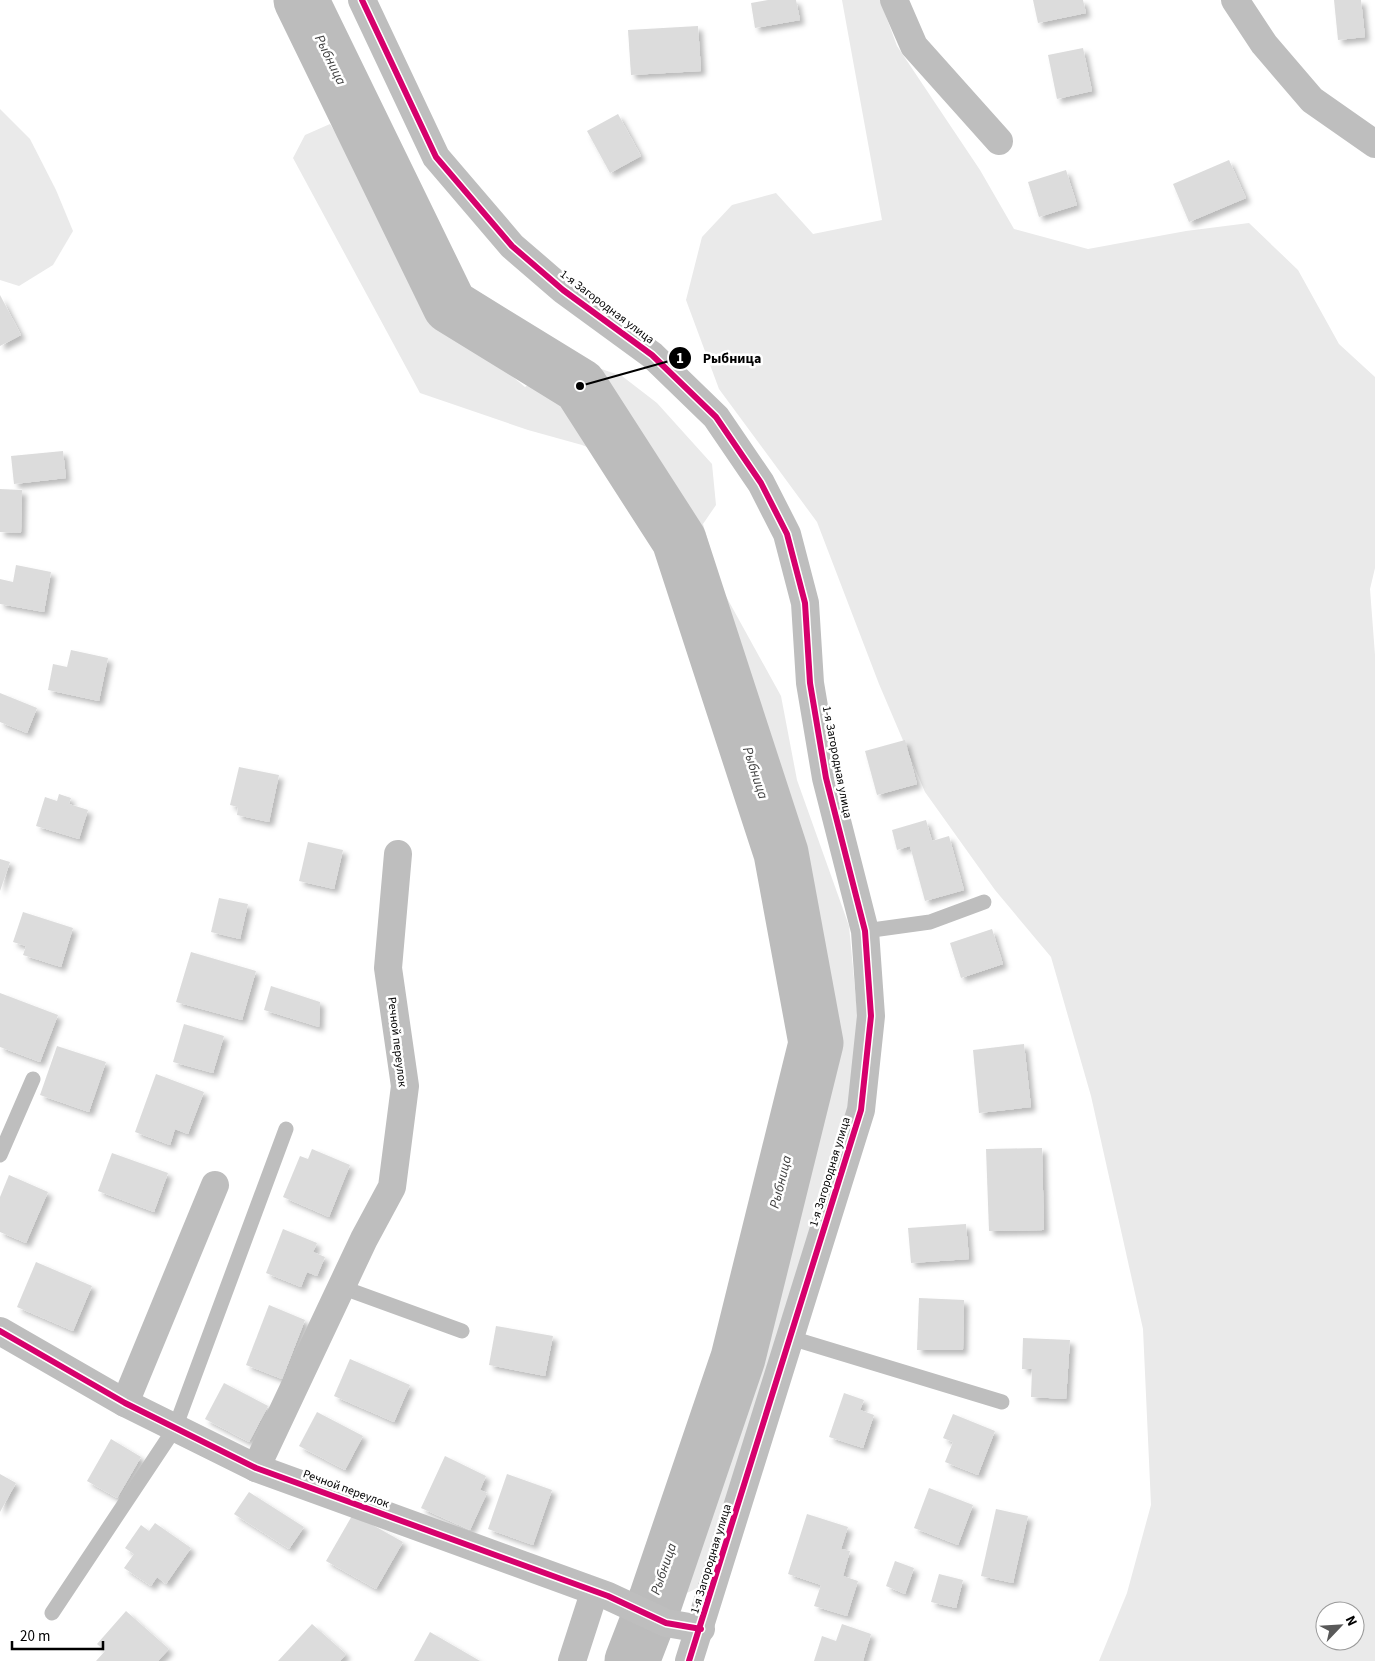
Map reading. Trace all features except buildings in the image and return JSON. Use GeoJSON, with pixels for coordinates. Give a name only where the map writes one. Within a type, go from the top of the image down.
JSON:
{"type":"FeatureCollection","features":[{"type":"Feature","properties":{"kind":"street","name":"1-я Загородная улица"},"geometry":{"type":"LineString","coordinates":[[362,0],[436,157],[512,246],[563,290],[652,355],[716,417],[761,483],[787,534],[805,603],[810,683],[826,778],[865,931],[871,1016],[861,1110],[792,1338],[690,1661]]}},
{"type":"Feature","properties":{"kind":"street"},"geometry":{"type":"LineString","coordinates":[[894,0],[914,46],[999,141]]}},
{"type":"Feature","properties":{"kind":"street"},"geometry":{"type":"LineString","coordinates":[[1235,0],[1264,44],[1312,100],[1375,144]]}},
{"type":"Feature","properties":{"kind":"street","name":"Речной переулок"},"geometry":{"type":"LineString","coordinates":[[256,1468],[341,1287],[392,1187],[404,1086],[388,968],[398,854]]}},
{"type":"Feature","properties":{"kind":"street"},"geometry":{"type":"LineString","coordinates":[[125,1403],[216,1185]]}},
{"type":"Feature","properties":{"kind":"street","name":"Речной переулок"},"geometry":{"type":"LineString","coordinates":[[0,1331],[125,1403],[256,1468],[620,1602],[666,1623],[701,1629]]}},
{"type":"Feature","properties":{"kind":"street"},"geometry":{"type":"LineString","coordinates":[[572,1661],[594,1593]]}},
{"type":"Feature","properties":{"kind":"lane"},"geometry":{"type":"LineString","coordinates":[[865,931],[930,922],[984,902]]}},
{"type":"Feature","properties":{"kind":"lane"},"geometry":{"type":"LineString","coordinates":[[0,1155],[34,1079]]}},
{"type":"Feature","properties":{"kind":"lane"},"geometry":{"type":"LineString","coordinates":[[52,1613],[175,1428],[286,1129]]}},
{"type":"Feature","properties":{"kind":"lane"},"geometry":{"type":"LineString","coordinates":[[341,1287],[462,1331]]}},
{"type":"Feature","properties":{"kind":"lane"},"geometry":{"type":"LineString","coordinates":[[792,1338],[1002,1402]]}},
{"type":"Feature","properties":{"kind":"shaded area"},"geometry":{"type":"Polygon","coordinates":[[[842,0],[880,0],[897,46],[980,170],[1014,229],[1088,249],[1186,231],[1249,223],[1298,270],[1339,344],[1375,377],[1375,568],[1370,589],[1375,655],[1375,1661],[1099,1661],[1127,1593],[1151,1505],[1143,1329],[1091,1096],[1051,957],[995,890],[925,792],[879,684],[817,522],[719,389],[686,300],[702,237],[732,205],[776,193],[813,234],[882,220],[842,0]]]}},
{"type":"Feature","properties":{"kind":"shaded area"},"geometry":{"type":"Polygon","coordinates":[[[0,109],[30,139],[56,190],[73,231],[53,265],[19,286],[0,280],[0,109]]]}},
{"type":"Feature","properties":{"kind":"shaded area"},"geometry":{"type":"Polygon","coordinates":[[[330,124],[395,228],[432,309],[525,387],[569,358],[622,376],[657,403],[712,464],[716,505],[703,524],[722,589],[781,696],[797,780],[849,926],[858,1021],[848,1109],[700,1587],[680,1596],[673,1580],[755,1371],[828,1050],[820,956],[795,876],[790,826],[752,687],[699,566],[684,514],[660,476],[582,445],[528,430],[420,393],[293,158],[305,135],[330,124]]]}},
{"type":"Feature","properties":{"kind":"waterway","name":"Рыбница"},"geometry":{"type":"LineString","coordinates":[[301,0],[450,306],[580,386],[679,540],[781,853],[816,1043],[738,1358],[656,1599],[632,1661]]}},
{"type":"Feature","properties":{"kind":"cycle path"},"geometry":{"type":"LineString","coordinates":[[362,0],[436,157],[512,246],[563,290],[652,355],[716,417],[761,483],[787,534],[805,603],[810,683],[826,778],[865,931],[871,1016],[861,1110],[689,1661]]}},
{"type":"Feature","properties":{"kind":"cycle path"},"geometry":{"type":"LineString","coordinates":[[0,1331],[125,1403],[256,1468],[608,1596],[666,1623],[701,1629]]}},
{"type":"Feature","properties":{"kind":"place","name":"Рыбница"},"geometry":{"type":"Point","coordinates":[580,386]}}]}
